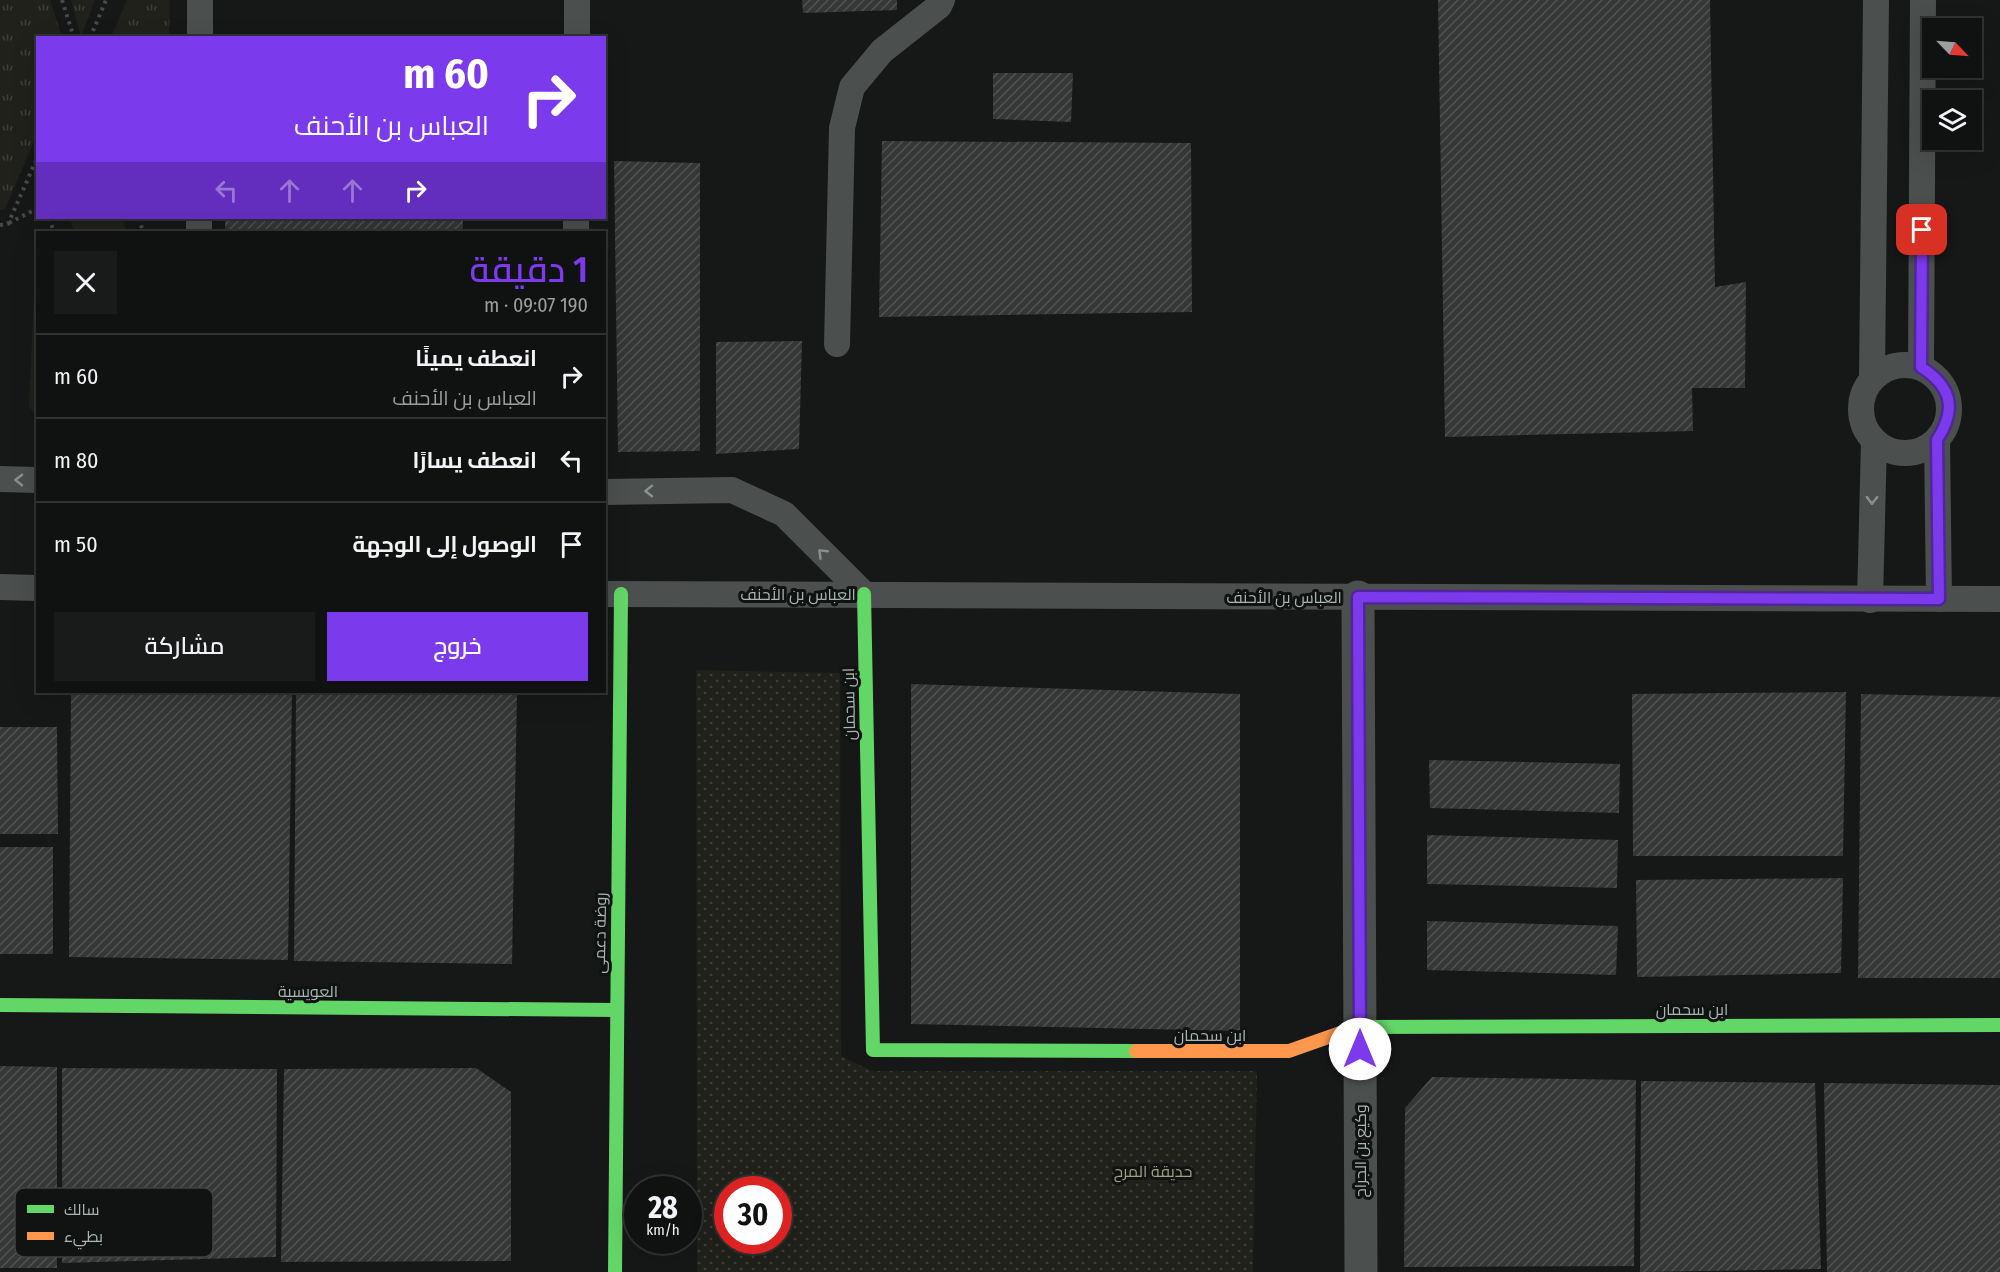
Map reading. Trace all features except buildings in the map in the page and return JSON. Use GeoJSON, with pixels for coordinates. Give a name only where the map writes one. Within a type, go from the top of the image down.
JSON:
{"type":"FeatureCollection","features":[{"type":"Feature","properties":{"kind":"street","name":"روضة دعمى"},"geometry":{"type":"LineString","coordinates":[[613,594],[615,1272]]}},
{"type":"Feature","properties":{"kind":"street","name":"ابن سحمان"},"geometry":{"type":"LineString","coordinates":[[864,594],[873,1050],[1289,1051],[1360,1026],[2000,1025]]}},
{"type":"Feature","properties":{"kind":"street","name":"وكيع بن الجراح"},"geometry":{"type":"LineString","coordinates":[[1358,597],[1361,1272]]}},
{"type":"Feature","properties":{"kind":"street","name":"العويسية"},"geometry":{"type":"LineString","coordinates":[[0,1005],[616,1010]]}},
{"type":"Feature","properties":{"kind":"lane"},"geometry":{"type":"LineString","coordinates":[[200,0],[200,36]]}},
{"type":"Feature","properties":{"kind":"lane"},"geometry":{"type":"LineString","coordinates":[[577,0],[577,36]]}},
{"type":"Feature","properties":{"kind":"lane"},"geometry":{"type":"LineString","coordinates":[[837,344],[841,140],[852,87],[882,51],[939,6],[942,0]]}},
{"type":"Feature","properties":{"kind":"lane"},"geometry":{"type":"LineString","coordinates":[[1872,378],[1876,0]]}},
{"type":"Feature","properties":{"kind":"lane"},"geometry":{"type":"LineString","coordinates":[[1921,367],[1923,0]]}},
{"type":"Feature","properties":{"kind":"lane"},"geometry":{"type":"LineString","coordinates":[[1904,364],[1921,367],[1936,377],[1946,391],[1950,408],[1946,425],[1937,440],[1923,450],[1905,454],[1888,451],[1874,441],[1864,427],[1860,410],[1863,393],[1872,378],[1887,368],[1904,364]]}},
{"type":"Feature","properties":{"kind":"lane"},"geometry":{"type":"LineString","coordinates":[[1937,440],[1939,599]]}},
{"type":"Feature","properties":{"kind":"lane"},"geometry":{"type":"LineString","coordinates":[[1870,600],[1874,441]]}},
{"type":"Feature","properties":{"kind":"lane"},"geometry":{"type":"LineString","coordinates":[[0,479],[36,480]]}},
{"type":"Feature","properties":{"kind":"lane"},"geometry":{"type":"LineString","coordinates":[[606,492],[732,490],[784,514],[864,594]]}},
{"type":"Feature","properties":{"kind":"lane"},"geometry":{"type":"LineString","coordinates":[[0,588],[36,588]]}},
{"type":"Feature","properties":{"kind":"lane","name":"العباس بن الأحنف"},"geometry":{"type":"LineString","coordinates":[[613,594],[2000,599]]}},
{"type":"Feature","properties":{"kind":"path"},"geometry":{"type":"LineString","coordinates":[[62,0],[73,36]]}},
{"type":"Feature","properties":{"kind":"path"},"geometry":{"type":"LineString","coordinates":[[91,36],[106,0]]}},
{"type":"Feature","properties":{"kind":"path"},"geometry":{"type":"LineString","coordinates":[[8,224],[36,161]]}},
{"type":"Feature","properties":{"kind":"path"},"geometry":{"type":"LineString","coordinates":[[0,225],[8,224],[36,209]]}},
{"type":"Feature","properties":{"kind":"green space"},"geometry":{"type":"Polygon","coordinates":[[[0,0],[50,0],[62,36],[36,36],[36,136],[5,209],[0,210],[0,0]]]}},
{"type":"Feature","properties":{"kind":"green space"},"geometry":{"type":"Polygon","coordinates":[[[71,0],[95,0],[81,36],[71,0]]]}},
{"type":"Feature","properties":{"kind":"green space"},"geometry":{"type":"Polygon","coordinates":[[[127,0],[170,0],[169,36],[111,36],[127,0]]]}},
{"type":"Feature","properties":{"kind":"green space"},"geometry":{"type":"Polygon","coordinates":[[[70,219],[123,219],[126,231],[74,231],[70,219]]]}},
{"type":"Feature","properties":{"kind":"green space"},"geometry":{"type":"Polygon","coordinates":[[[35,269],[36,269],[36,415],[29,407],[35,269]]]}},
{"type":"Feature","properties":{"kind":"green space","name":"حديقة المرح"},"geometry":{"type":"Polygon","coordinates":[[[696,670],[840,673],[841,1056],[872,1071],[1257,1071],[1253,1272],[697,1272],[697,1254],[702,1254],[702,1176],[697,1176],[696,670]]]}},
{"type":"Feature","properties":{"kind":"traffic: fast"},"geometry":{"type":"LineString","coordinates":[[615,1272],[621,594]]}},
{"type":"Feature","properties":{"kind":"traffic: fast"},"geometry":{"type":"LineString","coordinates":[[864,594],[873,1050],[1136,1051]]}},
{"type":"Feature","properties":{"kind":"traffic: fast"},"geometry":{"type":"LineString","coordinates":[[0,1005],[616,1010]]}},
{"type":"Feature","properties":{"kind":"traffic: fast"},"geometry":{"type":"LineString","coordinates":[[1357,1027],[2000,1025]]}},
{"type":"Feature","properties":{"kind":"traffic: slow"},"geometry":{"type":"LineString","coordinates":[[1136,1051],[1289,1051],[1357,1027]]}},
{"type":"Feature","properties":{"kind":"route"},"geometry":{"type":"LineString","coordinates":[[1360,1049],[1358,597],[1939,599],[1937,440],[1946,425],[1950,408],[1946,391],[1936,377],[1921,367],[1922,230]]}}]}
